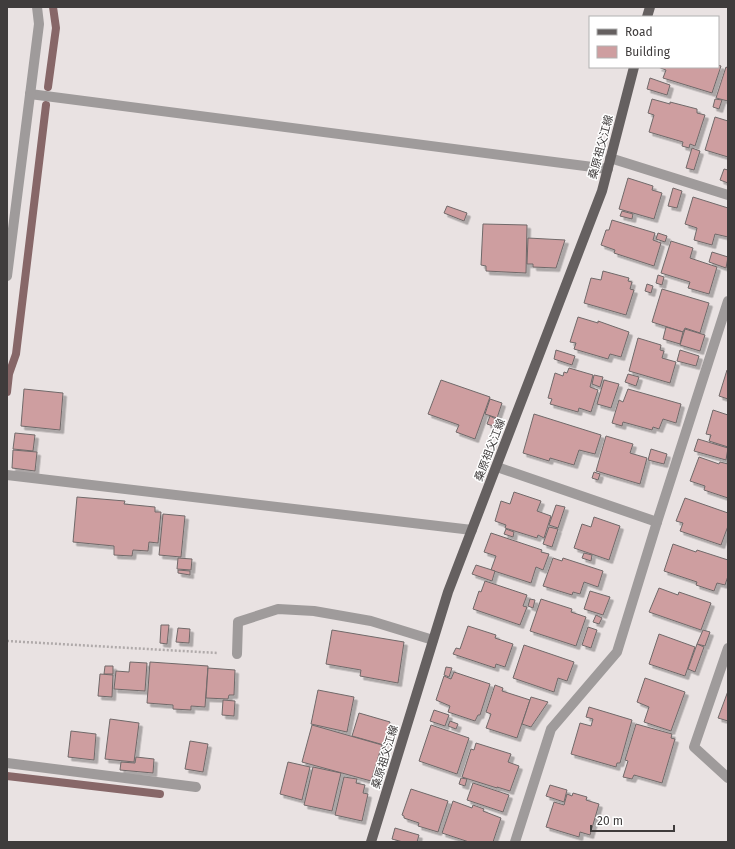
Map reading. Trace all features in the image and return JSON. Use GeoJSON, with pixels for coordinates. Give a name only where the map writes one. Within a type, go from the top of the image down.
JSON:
{"type":"FeatureCollection","features":[{"type":"Feature","properties":{"kind":"main road","name":"桑原祖父江線"},"geometry":{"type":"LineString","coordinates":[[371,842],[448,592],[602,192],[634,68]]}},
{"type":"Feature","properties":{"kind":"street"},"geometry":{"type":"LineString","coordinates":[[7,276],[39,24],[37,7]]}},
{"type":"Feature","properties":{"kind":"street"},"geometry":{"type":"LineString","coordinates":[[30,94],[608,169]]}},
{"type":"Feature","properties":{"kind":"street"},"geometry":{"type":"LineString","coordinates":[[610,158],[728,195]]}},
{"type":"Feature","properties":{"kind":"street"},"geometry":{"type":"LineString","coordinates":[[515,842],[551,729],[617,652],[728,301]]}},
{"type":"Feature","properties":{"kind":"street"},"geometry":{"type":"LineString","coordinates":[[497,467],[657,522]]}},
{"type":"Feature","properties":{"kind":"street"},"geometry":{"type":"LineString","coordinates":[[7,476],[472,530]]}},
{"type":"Feature","properties":{"kind":"street"},"geometry":{"type":"LineString","coordinates":[[236,654],[238,622],[278,610],[314,611],[371,621],[433,640]]}},
{"type":"Feature","properties":{"kind":"street"},"geometry":{"type":"LineString","coordinates":[[728,648],[694,747],[728,778]]}},
{"type":"Feature","properties":{"kind":"street"},"geometry":{"type":"LineString","coordinates":[[7,763],[196,787]]}},
{"type":"Feature","properties":{"kind":"path"},"geometry":{"type":"LineString","coordinates":[[7,641],[236,654]]}},
{"type":"Feature","properties":{"kind":"building"},"geometry":{"type":"Polygon","coordinates":[[[719,65],[721,66],[712,93],[663,78],[666,70],[661,68],[719,68],[719,65]]]}},
{"type":"Feature","properties":{"kind":"building"},"geometry":{"type":"Polygon","coordinates":[[[726,67],[728,68],[728,101],[716,98],[726,67]]]}},
{"type":"Feature","properties":{"kind":"building"},"geometry":{"type":"Polygon","coordinates":[[[650,78],[670,85],[667,95],[647,89],[650,78]]]}},
{"type":"Feature","properties":{"kind":"building"},"geometry":{"type":"Polygon","coordinates":[[[652,99],[697,109],[697,113],[705,115],[695,146],[690,144],[689,148],[682,146],[683,142],[649,132],[654,115],[648,113],[652,99]]]}},
{"type":"Feature","properties":{"kind":"building"},"geometry":{"type":"Polygon","coordinates":[[[715,99],[722,100],[719,109],[713,107],[715,99]]]}},
{"type":"Feature","properties":{"kind":"building"},"geometry":{"type":"Polygon","coordinates":[[[715,117],[728,121],[728,157],[705,150],[715,117]]]}},
{"type":"Feature","properties":{"kind":"building"},"geometry":{"type":"Polygon","coordinates":[[[692,148],[700,151],[694,170],[686,168],[692,148]]]}},
{"type":"Feature","properties":{"kind":"building"},"geometry":{"type":"Polygon","coordinates":[[[724,169],[728,170],[728,183],[720,180],[724,169]]]}},
{"type":"Feature","properties":{"kind":"building"},"geometry":{"type":"Polygon","coordinates":[[[628,178],[653,186],[652,190],[662,193],[654,219],[619,209],[628,178]]]}},
{"type":"Feature","properties":{"kind":"building"},"geometry":{"type":"Polygon","coordinates":[[[673,188],[682,191],[677,208],[668,206],[673,188]]]}},
{"type":"Feature","properties":{"kind":"building"},"geometry":{"type":"Polygon","coordinates":[[[693,197],[728,208],[728,237],[715,234],[712,245],[694,240],[697,228],[685,224],[693,197]]]}},
{"type":"Feature","properties":{"kind":"building"},"geometry":{"type":"Polygon","coordinates":[[[447,206],[467,213],[464,221],[444,213],[447,206]]]}},
{"type":"Feature","properties":{"kind":"building"},"geometry":{"type":"Polygon","coordinates":[[[622,211],[633,214],[632,219],[620,216],[622,211]]]}},
{"type":"Feature","properties":{"kind":"building"},"geometry":{"type":"Polygon","coordinates":[[[612,220],[655,233],[653,240],[661,243],[654,266],[614,253],[615,250],[601,245],[606,230],[609,230],[612,220]]]}},
{"type":"Feature","properties":{"kind":"building"},"geometry":{"type":"Polygon","coordinates":[[[483,224],[527,225],[526,273],[486,271],[486,266],[481,265],[483,224]]]}},
{"type":"Feature","properties":{"kind":"building"},"geometry":{"type":"Polygon","coordinates":[[[658,233],[667,236],[665,242],[656,239],[658,233]]]}},
{"type":"Feature","properties":{"kind":"building"},"geometry":{"type":"Polygon","coordinates":[[[528,238],[565,240],[556,268],[533,267],[533,264],[527,264],[528,238]]]}},
{"type":"Feature","properties":{"kind":"building"},"geometry":{"type":"Polygon","coordinates":[[[671,241],[693,248],[690,258],[717,267],[709,294],[688,288],[690,282],[661,273],[671,241]]]}},
{"type":"Feature","properties":{"kind":"building"},"geometry":{"type":"Polygon","coordinates":[[[712,252],[728,257],[726,268],[709,262],[712,252]]]}},
{"type":"Feature","properties":{"kind":"building"},"geometry":{"type":"Polygon","coordinates":[[[603,271],[629,278],[628,281],[632,282],[630,289],[634,290],[626,315],[584,303],[591,278],[601,280],[603,271]]]}},
{"type":"Feature","properties":{"kind":"building"},"geometry":{"type":"Polygon","coordinates":[[[658,275],[664,277],[662,285],[656,283],[658,275]]]}},
{"type":"Feature","properties":{"kind":"building"},"geometry":{"type":"Polygon","coordinates":[[[647,284],[653,286],[651,293],[645,291],[647,284]]]}},
{"type":"Feature","properties":{"kind":"building"},"geometry":{"type":"Polygon","coordinates":[[[662,289],[709,303],[700,333],[685,328],[683,332],[652,322],[662,289]]]}},
{"type":"Feature","properties":{"kind":"building"},"geometry":{"type":"Polygon","coordinates":[[[578,317],[598,323],[598,321],[629,332],[621,357],[610,354],[608,359],[574,349],[576,343],[570,342],[578,317]]]}},
{"type":"Feature","properties":{"kind":"building"},"geometry":{"type":"Polygon","coordinates":[[[666,327],[683,332],[680,344],[663,339],[666,327]]]}},
{"type":"Feature","properties":{"kind":"building"},"geometry":{"type":"Polygon","coordinates":[[[685,329],[705,335],[700,351],[680,345],[685,329]]]}},
{"type":"Feature","properties":{"kind":"building"},"geometry":{"type":"Polygon","coordinates":[[[638,338],[661,345],[660,350],[664,351],[662,358],[676,362],[670,383],[629,371],[638,338]]]}},
{"type":"Feature","properties":{"kind":"building"},"geometry":{"type":"Polygon","coordinates":[[[556,350],[575,356],[572,365],[554,359],[556,350]]]}},
{"type":"Feature","properties":{"kind":"building"},"geometry":{"type":"Polygon","coordinates":[[[680,350],[699,356],[696,366],[677,361],[680,350]]]}},
{"type":"Feature","properties":{"kind":"building"},"geometry":{"type":"Polygon","coordinates":[[[569,368],[593,375],[590,387],[598,390],[591,412],[579,408],[578,412],[550,404],[552,399],[548,398],[555,373],[563,376],[564,372],[567,373],[569,368]]]}},
{"type":"Feature","properties":{"kind":"building"},"geometry":{"type":"Polygon","coordinates":[[[728,370],[728,399],[719,396],[728,370]]]}},
{"type":"Feature","properties":{"kind":"building"},"geometry":{"type":"Polygon","coordinates":[[[628,374],[639,377],[636,386],[625,382],[628,374]]]}},
{"type":"Feature","properties":{"kind":"building"},"geometry":{"type":"Polygon","coordinates":[[[594,375],[603,377],[600,387],[592,384],[594,375]]]}},
{"type":"Feature","properties":{"kind":"building"},"geometry":{"type":"Polygon","coordinates":[[[441,380],[490,397],[475,439],[456,432],[459,425],[428,414],[441,380]]]}},
{"type":"Feature","properties":{"kind":"building"},"geometry":{"type":"Polygon","coordinates":[[[604,380],[619,384],[611,408],[597,404],[604,380]]]}},
{"type":"Feature","properties":{"kind":"building"},"geometry":{"type":"Polygon","coordinates":[[[24,389],[63,393],[60,430],[21,426],[24,389]]]}},
{"type":"Feature","properties":{"kind":"building"},"geometry":{"type":"Polygon","coordinates":[[[628,389],[681,404],[676,423],[663,419],[659,429],[653,427],[652,430],[623,422],[622,426],[612,423],[619,400],[623,402],[628,389]]]}},
{"type":"Feature","properties":{"kind":"building"},"geometry":{"type":"Polygon","coordinates":[[[490,399],[502,403],[497,418],[485,414],[490,399]]]}},
{"type":"Feature","properties":{"kind":"building"},"geometry":{"type":"Polygon","coordinates":[[[713,410],[728,415],[728,447],[709,441],[711,435],[706,434],[713,410]]]}},
{"type":"Feature","properties":{"kind":"building"},"geometry":{"type":"Polygon","coordinates":[[[534,414],[601,435],[595,454],[579,450],[574,465],[550,458],[549,461],[523,453],[534,414]]]}},
{"type":"Feature","properties":{"kind":"building"},"geometry":{"type":"Polygon","coordinates":[[[490,416],[496,419],[493,426],[487,424],[490,416]]]}},
{"type":"Feature","properties":{"kind":"building"},"geometry":{"type":"Polygon","coordinates":[[[15,433],[35,435],[33,451],[13,449],[15,433]]]}},
{"type":"Feature","properties":{"kind":"building"},"geometry":{"type":"Polygon","coordinates":[[[606,436],[633,444],[630,453],[647,458],[640,484],[596,471],[606,436]]]}},
{"type":"Feature","properties":{"kind":"building"},"geometry":{"type":"Polygon","coordinates":[[[698,439],[728,448],[726,460],[694,451],[698,439]]]}},
{"type":"Feature","properties":{"kind":"building"},"geometry":{"type":"Polygon","coordinates":[[[651,449],[667,454],[664,464],[648,460],[651,449]]]}},
{"type":"Feature","properties":{"kind":"building"},"geometry":{"type":"Polygon","coordinates":[[[13,450],[37,452],[35,471],[12,468],[13,450]]]}},
{"type":"Feature","properties":{"kind":"building"},"geometry":{"type":"Polygon","coordinates":[[[699,457],[719,464],[720,462],[728,464],[728,498],[704,490],[705,486],[690,481],[699,457]]]}},
{"type":"Feature","properties":{"kind":"building"},"geometry":{"type":"Polygon","coordinates":[[[594,472],[600,474],[598,480],[592,478],[594,472]]]}},
{"type":"Feature","properties":{"kind":"building"},"geometry":{"type":"Polygon","coordinates":[[[514,492],[541,501],[537,511],[551,516],[544,538],[538,535],[537,538],[505,528],[506,525],[495,521],[501,501],[510,504],[514,492]]]}},
{"type":"Feature","properties":{"kind":"building"},"geometry":{"type":"Polygon","coordinates":[[[77,497],[125,501],[124,504],[155,507],[155,512],[161,512],[158,543],[149,542],[148,551],[133,550],[132,556],[114,555],[114,546],[73,542],[77,497]]]}},
{"type":"Feature","properties":{"kind":"building"},"geometry":{"type":"Polygon","coordinates":[[[685,498],[728,513],[728,526],[721,545],[680,531],[683,523],[676,521],[685,498]]]}},
{"type":"Feature","properties":{"kind":"building"},"geometry":{"type":"Polygon","coordinates":[[[556,505],[565,507],[558,528],[549,525],[556,505]]]}},
{"type":"Feature","properties":{"kind":"building"},"geometry":{"type":"Polygon","coordinates":[[[163,514],[185,516],[181,557],[159,555],[163,514]]]}},
{"type":"Feature","properties":{"kind":"building"},"geometry":{"type":"Polygon","coordinates":[[[594,517],[620,526],[609,560],[574,548],[582,524],[591,527],[594,517]]]}},
{"type":"Feature","properties":{"kind":"building"},"geometry":{"type":"Polygon","coordinates":[[[549,527],[558,529],[552,547],[543,544],[549,527]]]}},
{"type":"Feature","properties":{"kind":"building"},"geometry":{"type":"Polygon","coordinates":[[[506,529],[514,532],[513,537],[504,534],[506,529]]]}},
{"type":"Feature","properties":{"kind":"building"},"geometry":{"type":"Polygon","coordinates":[[[491,533],[542,550],[541,552],[549,554],[543,570],[536,567],[531,583],[491,570],[496,556],[484,552],[491,533]]]}},
{"type":"Feature","properties":{"kind":"building"},"geometry":{"type":"Polygon","coordinates":[[[673,544],[696,552],[697,550],[728,560],[728,576],[725,585],[717,583],[714,591],[696,585],[697,582],[664,571],[673,544]]]}},
{"type":"Feature","properties":{"kind":"building"},"geometry":{"type":"Polygon","coordinates":[[[584,553],[592,555],[591,561],[582,558],[584,553]]]}},
{"type":"Feature","properties":{"kind":"building"},"geometry":{"type":"Polygon","coordinates":[[[178,558],[192,559],[191,570],[177,569],[178,558]]]}},
{"type":"Feature","properties":{"kind":"building"},"geometry":{"type":"Polygon","coordinates":[[[553,558],[562,561],[563,558],[603,571],[598,587],[584,582],[580,594],[573,592],[572,595],[543,586],[553,558]]]}},
{"type":"Feature","properties":{"kind":"building"},"geometry":{"type":"Polygon","coordinates":[[[476,565],[495,571],[492,581],[472,574],[476,565]]]}},
{"type":"Feature","properties":{"kind":"building"},"geometry":{"type":"Polygon","coordinates":[[[178,570],[190,571],[190,575],[178,573],[178,570]]]}},
{"type":"Feature","properties":{"kind":"building"},"geometry":{"type":"Polygon","coordinates":[[[485,581],[527,595],[523,606],[527,607],[520,625],[473,609],[479,591],[481,592],[485,581]]]}},
{"type":"Feature","properties":{"kind":"building"},"geometry":{"type":"Polygon","coordinates":[[[659,588],[678,595],[679,592],[711,603],[701,630],[649,612],[659,588]]]}},
{"type":"Feature","properties":{"kind":"building"},"geometry":{"type":"Polygon","coordinates":[[[590,591],[610,597],[603,615],[584,609],[590,591]]]}},
{"type":"Feature","properties":{"kind":"building"},"geometry":{"type":"Polygon","coordinates":[[[530,599],[535,600],[533,608],[528,606],[530,599]]]}},
{"type":"Feature","properties":{"kind":"building"},"geometry":{"type":"Polygon","coordinates":[[[541,599],[572,609],[571,612],[586,617],[576,646],[530,631],[541,599]]]}},
{"type":"Feature","properties":{"kind":"building"},"geometry":{"type":"Polygon","coordinates":[[[596,615],[602,618],[599,624],[593,622],[596,615]]]}},
{"type":"Feature","properties":{"kind":"building"},"geometry":{"type":"Polygon","coordinates":[[[161,625],[169,625],[167,644],[160,643],[161,625]]]}},
{"type":"Feature","properties":{"kind":"building"},"geometry":{"type":"Polygon","coordinates":[[[468,626],[496,635],[495,638],[513,644],[505,667],[496,664],[495,668],[453,654],[456,648],[460,649],[468,626]]]}},
{"type":"Feature","properties":{"kind":"building"},"geometry":{"type":"Polygon","coordinates":[[[588,627],[597,630],[591,648],[582,645],[588,627]]]}},
{"type":"Feature","properties":{"kind":"building"},"geometry":{"type":"Polygon","coordinates":[[[178,628],[190,629],[189,643],[176,642],[178,628]]]}},
{"type":"Feature","properties":{"kind":"building"},"geometry":{"type":"Polygon","coordinates":[[[332,630],[404,642],[398,683],[360,676],[361,670],[326,664],[332,630]]]}},
{"type":"Feature","properties":{"kind":"building"},"geometry":{"type":"Polygon","coordinates":[[[703,630],[710,632],[705,646],[697,644],[703,630]]]}},
{"type":"Feature","properties":{"kind":"building"},"geometry":{"type":"Polygon","coordinates":[[[659,634],[695,647],[685,676],[649,664],[659,634]]]}},
{"type":"Feature","properties":{"kind":"building"},"geometry":{"type":"Polygon","coordinates":[[[697,644],[704,647],[695,672],[688,669],[697,644]]]}},
{"type":"Feature","properties":{"kind":"building"},"geometry":{"type":"Polygon","coordinates":[[[524,645],[574,662],[567,681],[558,678],[554,692],[513,678],[524,645]]]}},
{"type":"Feature","properties":{"kind":"building"},"geometry":{"type":"Polygon","coordinates":[[[130,662],[147,663],[145,691],[114,689],[116,671],[129,672],[130,662]]]}},
{"type":"Feature","properties":{"kind":"building"},"geometry":{"type":"Polygon","coordinates":[[[150,662],[208,666],[205,707],[191,706],[191,710],[173,709],[173,705],[147,703],[150,662]]]}},
{"type":"Feature","properties":{"kind":"building"},"geometry":{"type":"Polygon","coordinates":[[[105,666],[113,666],[113,674],[104,674],[105,666]]]}},
{"type":"Feature","properties":{"kind":"building"},"geometry":{"type":"Polygon","coordinates":[[[446,667],[452,668],[449,677],[444,675],[446,667]]]}},
{"type":"Feature","properties":{"kind":"building"},"geometry":{"type":"Polygon","coordinates":[[[208,668],[235,670],[234,695],[229,695],[228,699],[206,698],[208,668]]]}},
{"type":"Feature","properties":{"kind":"building"},"geometry":{"type":"Polygon","coordinates":[[[454,672],[490,684],[480,715],[478,715],[475,721],[448,712],[450,706],[436,700],[444,676],[451,679],[454,672]]]}},
{"type":"Feature","properties":{"kind":"building"},"geometry":{"type":"Polygon","coordinates":[[[100,674],[113,675],[112,697],[98,696],[100,674]]]}},
{"type":"Feature","properties":{"kind":"building"},"geometry":{"type":"Polygon","coordinates":[[[645,678],[685,692],[671,731],[644,722],[649,707],[637,702],[645,678]]]}},
{"type":"Feature","properties":{"kind":"building"},"geometry":{"type":"Polygon","coordinates":[[[495,685],[503,688],[502,691],[530,700],[517,738],[486,728],[491,714],[486,712],[495,685]]]}},
{"type":"Feature","properties":{"kind":"building"},"geometry":{"type":"Polygon","coordinates":[[[318,690],[354,697],[347,732],[311,724],[318,690]]]}},
{"type":"Feature","properties":{"kind":"building"},"geometry":{"type":"Polygon","coordinates":[[[728,691],[728,721],[718,718],[728,691]]]}},
{"type":"Feature","properties":{"kind":"building"},"geometry":{"type":"Polygon","coordinates":[[[531,697],[548,702],[531,727],[522,724],[531,697]]]}},
{"type":"Feature","properties":{"kind":"building"},"geometry":{"type":"Polygon","coordinates":[[[223,700],[235,701],[234,716],[222,715],[223,700]]]}},
{"type":"Feature","properties":{"kind":"building"},"geometry":{"type":"Polygon","coordinates":[[[589,707],[632,720],[620,763],[617,763],[616,767],[571,754],[580,723],[591,726],[593,719],[586,717],[589,707]]]}},
{"type":"Feature","properties":{"kind":"building"},"geometry":{"type":"Polygon","coordinates":[[[434,710],[449,715],[445,726],[430,721],[434,710]]]}},
{"type":"Feature","properties":{"kind":"building"},"geometry":{"type":"Polygon","coordinates":[[[359,713],[390,722],[384,745],[352,736],[359,713]]]}},
{"type":"Feature","properties":{"kind":"building"},"geometry":{"type":"Polygon","coordinates":[[[110,719],[139,723],[134,762],[105,759],[110,719]]]}},
{"type":"Feature","properties":{"kind":"building"},"geometry":{"type":"Polygon","coordinates":[[[450,721],[458,724],[456,729],[448,726],[450,721]]]}},
{"type":"Feature","properties":{"kind":"building"},"geometry":{"type":"Polygon","coordinates":[[[636,724],[672,734],[671,738],[675,739],[662,783],[634,775],[632,779],[623,777],[628,761],[625,760],[636,724]]]}},
{"type":"Feature","properties":{"kind":"building"},"geometry":{"type":"Polygon","coordinates":[[[312,725],[382,745],[371,781],[302,762],[312,725]]]}},
{"type":"Feature","properties":{"kind":"building"},"geometry":{"type":"Polygon","coordinates":[[[431,725],[469,738],[457,774],[419,761],[431,725]]]}},
{"type":"Feature","properties":{"kind":"building"},"geometry":{"type":"Polygon","coordinates":[[[71,731],[96,734],[94,760],[68,757],[71,731]]]}},
{"type":"Feature","properties":{"kind":"building"},"geometry":{"type":"Polygon","coordinates":[[[190,741],[208,744],[203,772],[185,769],[190,741]]]}},
{"type":"Feature","properties":{"kind":"building"},"geometry":{"type":"Polygon","coordinates":[[[476,743],[511,754],[508,762],[519,766],[510,791],[462,777],[471,749],[474,750],[476,743]]]}},
{"type":"Feature","properties":{"kind":"building"},"geometry":{"type":"Polygon","coordinates":[[[136,757],[154,759],[153,773],[120,770],[121,762],[135,763],[136,757]]]}},
{"type":"Feature","properties":{"kind":"building"},"geometry":{"type":"Polygon","coordinates":[[[288,762],[310,767],[302,800],[280,794],[288,762]]]}},
{"type":"Feature","properties":{"kind":"building"},"geometry":{"type":"Polygon","coordinates":[[[313,767],[341,773],[332,811],[304,805],[313,767]]]}},
{"type":"Feature","properties":{"kind":"building"},"geometry":{"type":"Polygon","coordinates":[[[344,777],[357,779],[356,783],[365,785],[363,793],[368,794],[362,821],[335,815],[344,777]]]}},
{"type":"Feature","properties":{"kind":"building"},"geometry":{"type":"Polygon","coordinates":[[[461,778],[467,779],[465,786],[459,784],[461,778]]]}},
{"type":"Feature","properties":{"kind":"building"},"geometry":{"type":"Polygon","coordinates":[[[473,783],[509,795],[503,812],[467,800],[473,783]]]}},
{"type":"Feature","properties":{"kind":"building"},"geometry":{"type":"Polygon","coordinates":[[[550,785],[567,790],[564,802],[546,796],[550,785]]]}},
{"type":"Feature","properties":{"kind":"building"},"geometry":{"type":"Polygon","coordinates":[[[411,789],[448,801],[438,832],[418,826],[419,823],[404,818],[402,815],[411,789]]]}},
{"type":"Feature","properties":{"kind":"building"},"geometry":{"type":"Polygon","coordinates":[[[573,793],[587,797],[586,800],[599,804],[590,835],[580,832],[579,837],[546,827],[554,802],[564,805],[567,794],[572,796],[573,793]]]}},
{"type":"Feature","properties":{"kind":"building"},"geometry":{"type":"Polygon","coordinates":[[[453,801],[472,808],[473,805],[484,809],[483,811],[501,818],[493,842],[469,842],[442,833],[453,801]]]}},
{"type":"Feature","properties":{"kind":"building"},"geometry":{"type":"Polygon","coordinates":[[[395,828],[419,835],[417,842],[403,842],[392,839],[395,828]]]}},
{"type":"Feature","properties":{"kind":"waterway"},"geometry":{"type":"LineString","coordinates":[[48,87],[56,28],[53,7]]}},
{"type":"Feature","properties":{"kind":"waterway"},"geometry":{"type":"LineString","coordinates":[[7,392],[9,374],[16,354],[46,105]]}},
{"type":"Feature","properties":{"kind":"waterway"},"geometry":{"type":"LineString","coordinates":[[7,776],[160,794]]}}]}
